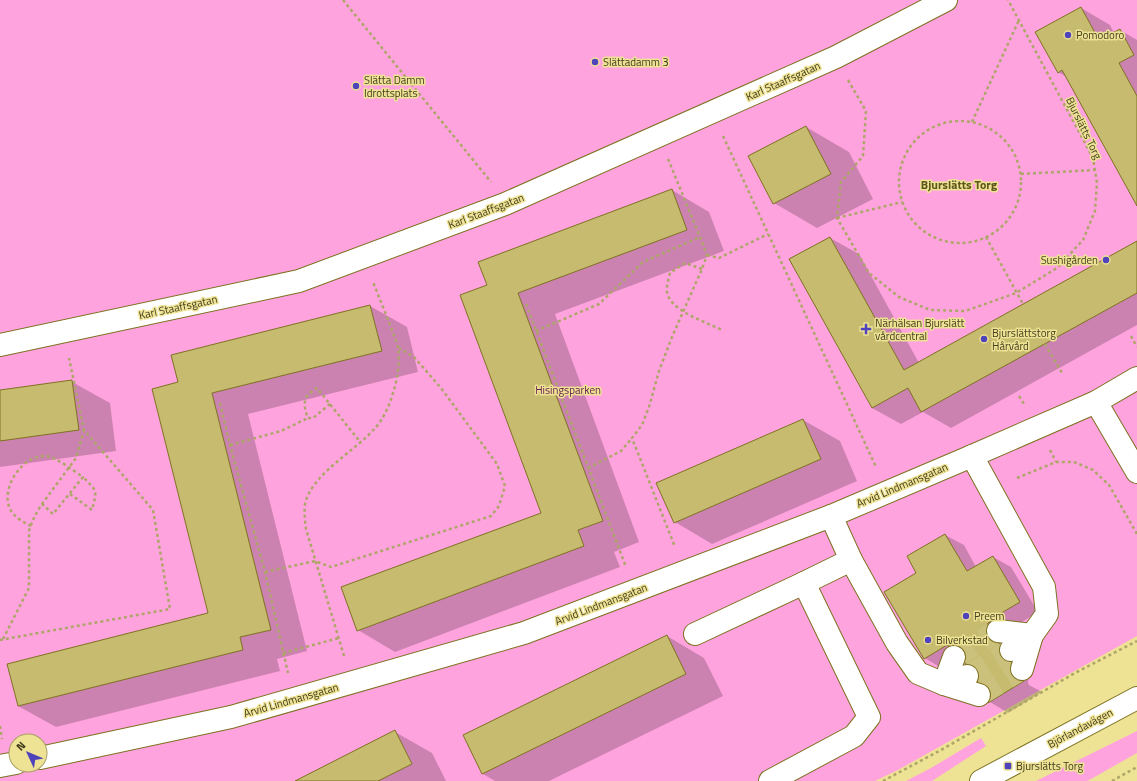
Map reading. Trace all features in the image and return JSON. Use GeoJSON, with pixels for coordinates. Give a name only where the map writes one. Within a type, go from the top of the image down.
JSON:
{"type":"FeatureCollection","features":[{"type":"Feature","properties":{"kind":"street","name":"Karl Staaffsgatan"},"geometry":{"type":"LineString","coordinates":[[0,345],[299,281],[505,204],[836,57],[946,0]]}},
{"type":"Feature","properties":{"kind":"street","name":"Arvid Lindmansgatan"},"geometry":{"type":"LineString","coordinates":[[48,756],[231,717],[524,633],[831,516],[1096,402],[1137,378]]}},
{"type":"Feature","properties":{"kind":"street"},"geometry":{"type":"LineString","coordinates":[[1096,402],[1137,472]]}},
{"type":"Feature","properties":{"kind":"street"},"geometry":{"type":"LineString","coordinates":[[972,456],[1044,587],[1047,614],[1032,635],[1011,650]]}},
{"type":"Feature","properties":{"kind":"street"},"geometry":{"type":"LineString","coordinates":[[831,516],[852,560],[897,643],[918,673],[944,684],[979,695]]}},
{"type":"Feature","properties":{"kind":"street"},"geometry":{"type":"LineString","coordinates":[[695,634],[852,560]]}},
{"type":"Feature","properties":{"kind":"street"},"geometry":{"type":"LineString","coordinates":[[770,781],[854,736],[869,717],[804,583]]}},
{"type":"Feature","properties":{"kind":"street"},"geometry":{"type":"LineString","coordinates":[[998,631],[1032,635]]}},
{"type":"Feature","properties":{"kind":"street"},"geometry":{"type":"LineString","coordinates":[[1022,669],[1032,635]]}},
{"type":"Feature","properties":{"kind":"street"},"geometry":{"type":"LineString","coordinates":[[944,684],[954,657]]}},
{"type":"Feature","properties":{"kind":"street"},"geometry":{"type":"LineString","coordinates":[[944,684],[967,676]]}},
{"type":"Feature","properties":{"kind":"street","name":"Björlandavägen"},"geometry":{"type":"LineString","coordinates":[[980,781],[1137,698]]}},
{"type":"Feature","properties":{"kind":"path"},"geometry":{"type":"LineString","coordinates":[[343,0],[494,186],[505,204]]}},
{"type":"Feature","properties":{"kind":"path","name":"Bjurslätts Torg"},"geometry":{"type":"LineString","coordinates":[[837,218],[868,273],[899,297],[930,310],[965,311],[1016,293],[1057,268],[1083,240],[1095,211],[1097,183],[1093,158],[1008,0]]}},
{"type":"Feature","properties":{"kind":"path"},"geometry":{"type":"LineString","coordinates":[[972,122],[1019,20]]}},
{"type":"Feature","properties":{"kind":"path"},"geometry":{"type":"LineString","coordinates":[[836,57],[866,111],[863,156],[841,182],[837,218],[902,202]]}},
{"type":"Feature","properties":{"kind":"path"},"geometry":{"type":"LineString","coordinates":[[946,122],[972,122],[995,131],[1013,150],[1021,174],[1019,199],[1007,222],[986,237],[961,243],[936,239],[915,224],[902,202],[899,177],[906,152],[923,133],[946,122]]}},
{"type":"Feature","properties":{"kind":"path"},"geometry":{"type":"LineString","coordinates":[[722,132],[877,470]]}},
{"type":"Feature","properties":{"kind":"path"},"geometry":{"type":"LineString","coordinates":[[588,468],[621,451],[642,425],[649,407],[659,370],[707,256],[668,159]]}},
{"type":"Feature","properties":{"kind":"path"},"geometry":{"type":"LineString","coordinates":[[1021,174],[1095,170]]}},
{"type":"Feature","properties":{"kind":"path"},"geometry":{"type":"LineString","coordinates":[[707,256],[719,258],[768,234]]}},
{"type":"Feature","properties":{"kind":"path"},"geometry":{"type":"LineString","coordinates":[[536,331],[599,304],[644,262],[700,237]]}},
{"type":"Feature","properties":{"kind":"path"},"geometry":{"type":"LineString","coordinates":[[986,237],[1023,304]]}},
{"type":"Feature","properties":{"kind":"path"},"geometry":{"type":"LineString","coordinates":[[702,269],[685,263],[670,273],[667,292],[673,304],[683,312],[722,330]]}},
{"type":"Feature","properties":{"kind":"path"},"geometry":{"type":"LineString","coordinates":[[344,658],[315,561],[304,516],[305,505],[309,494],[324,475],[361,442],[376,426],[387,410],[392,399],[398,377],[398,348],[372,278]]}},
{"type":"Feature","properties":{"kind":"path"},"geometry":{"type":"LineString","coordinates":[[526,304],[627,570]]}},
{"type":"Feature","properties":{"kind":"path"},"geometry":{"type":"LineString","coordinates":[[1131,336],[1137,347]]}},
{"type":"Feature","properties":{"kind":"path"},"geometry":{"type":"LineString","coordinates":[[1045,344],[1062,373]]}},
{"type":"Feature","properties":{"kind":"path"},"geometry":{"type":"LineString","coordinates":[[265,572],[315,561],[331,567],[490,516],[499,506],[505,486],[497,464],[441,388],[414,357],[398,348]]}},
{"type":"Feature","properties":{"kind":"path"},"geometry":{"type":"LineString","coordinates":[[1,640],[29,588],[29,531],[37,511],[76,458],[84,430],[69,358]]}},
{"type":"Feature","properties":{"kind":"path"},"geometry":{"type":"LineString","coordinates":[[308,418],[305,407],[307,396],[317,388],[361,442]]}},
{"type":"Feature","properties":{"kind":"path"},"geometry":{"type":"LineString","coordinates":[[220,403],[265,572],[290,678]]}},
{"type":"Feature","properties":{"kind":"path"},"geometry":{"type":"LineString","coordinates":[[230,445],[280,431],[308,418],[313,418],[330,404]]}},
{"type":"Feature","properties":{"kind":"path"},"geometry":{"type":"LineString","coordinates":[[1,640],[170,609],[153,510],[84,430]]}},
{"type":"Feature","properties":{"kind":"path"},"geometry":{"type":"LineString","coordinates":[[632,438],[674,545],[686,571]]}},
{"type":"Feature","properties":{"kind":"path"},"geometry":{"type":"LineString","coordinates":[[31,526],[19,519],[10,509],[7,499],[8,488],[12,479],[33,457],[51,457],[83,477],[93,487],[96,494],[92,510],[70,494]]}},
{"type":"Feature","properties":{"kind":"path"},"geometry":{"type":"LineString","coordinates":[[1017,478],[1056,462],[1074,462],[1093,470],[1109,485],[1137,534]]}},
{"type":"Feature","properties":{"kind":"path"},"geometry":{"type":"LineString","coordinates":[[42,504],[53,514],[83,477]]}},
{"type":"Feature","properties":{"kind":"path"},"geometry":{"type":"LineString","coordinates":[[283,653],[339,638]]}},
{"type":"Feature","properties":{"kind":"path"},"geometry":{"type":"LineString","coordinates":[[883,781],[941,750],[1075,673],[1137,641]]}},
{"type":"Feature","properties":{"kind":"path"},"geometry":{"type":"LineString","coordinates":[[1112,781],[1137,767]]}},
{"type":"Feature","properties":{"kind":"green space","name":"Hisingsparken"},"geometry":{"type":"Polygon","coordinates":[[[0,0],[1137,0],[1137,636],[898,770],[875,781],[0,781],[0,0]]]}},
{"type":"Feature","properties":{"kind":"green space"},"geometry":{"type":"Polygon","coordinates":[[[1137,731],[1137,753],[1087,781],[1036,781],[1137,731]]]}},
{"type":"Feature","properties":{"kind":"green space"},"geometry":{"type":"Polygon","coordinates":[[[981,738],[986,746],[932,781],[906,781],[931,768],[981,738]]]}},
{"type":"Feature","properties":{"kind":"building"},"geometry":{"type":"Polygon","coordinates":[[[1081,7],[1099,40],[1120,29],[1134,55],[1119,63],[1137,96],[1137,206],[1062,70],[1058,73],[1035,32],[1081,7]]]}},
{"type":"Feature","properties":{"kind":"building"},"geometry":{"type":"Polygon","coordinates":[[[806,126],[831,174],[773,204],[748,156],[806,126]]]}},
{"type":"Feature","properties":{"kind":"building"},"geometry":{"type":"Polygon","coordinates":[[[672,189],[687,230],[518,293],[603,521],[578,530],[584,546],[357,631],[341,587],[541,513],[460,295],[487,285],[478,262],[672,189]]]}},
{"type":"Feature","properties":{"kind":"building"},"geometry":{"type":"Polygon","coordinates":[[[830,237],[904,370],[1137,241],[1137,293],[921,412],[908,388],[872,408],[789,259],[830,237]]]}},
{"type":"Feature","properties":{"kind":"building"},"geometry":{"type":"Polygon","coordinates":[[[370,305],[382,351],[212,393],[271,630],[240,637],[243,650],[18,706],[7,664],[208,613],[152,389],[178,382],[171,355],[370,305]]]}},
{"type":"Feature","properties":{"kind":"building"},"geometry":{"type":"Polygon","coordinates":[[[72,380],[79,430],[0,441],[0,390],[72,380]]]}},
{"type":"Feature","properties":{"kind":"building"},"geometry":{"type":"Polygon","coordinates":[[[803,419],[821,459],[674,523],[656,483],[803,419]]]}},
{"type":"Feature","properties":{"kind":"building"},"geometry":{"type":"Polygon","coordinates":[[[945,534],[967,571],[993,556],[1020,602],[993,618],[994,619],[988,623],[986,636],[990,641],[1000,644],[999,651],[1001,658],[1005,661],[1011,662],[1010,672],[1013,677],[1018,681],[1024,681],[988,703],[991,698],[991,692],[988,686],[978,682],[979,672],[975,667],[970,664],[965,664],[966,655],[963,649],[958,645],[947,645],[924,659],[884,592],[916,573],[907,556],[945,534]]]}},
{"type":"Feature","properties":{"kind":"building"},"geometry":{"type":"Polygon","coordinates":[[[667,635],[686,674],[482,774],[463,735],[667,635]]]}},
{"type":"Feature","properties":{"kind":"building"},"geometry":{"type":"Polygon","coordinates":[[[395,730],[412,764],[378,781],[295,781],[395,730]]]}},
{"type":"Feature","properties":{"kind":"tunnel"},"geometry":{"type":"LineString","coordinates":[[954,657],[998,631]]}},
{"type":"Feature","properties":{"kind":"tunnel"},"geometry":{"type":"LineString","coordinates":[[967,676],[1011,650]]}},
{"type":"Feature","properties":{"kind":"tunnel"},"geometry":{"type":"LineString","coordinates":[[979,695],[1022,669]]}},
{"type":"Feature","properties":{"kind":"place","name":"Pomodoro"},"geometry":{"type":"Point","coordinates":[1068,35]}},
{"type":"Feature","properties":{"kind":"place","name":"Slättadamm 3"},"geometry":{"type":"Point","coordinates":[595,62]}},
{"type":"Feature","properties":{"kind":"place","name":"Slätta Damm Idrottsplats"},"geometry":{"type":"Point","coordinates":[356,86]}},
{"type":"Feature","properties":{"kind":"place","name":"Sushigården"},"geometry":{"type":"Point","coordinates":[1106,260]}},
{"type":"Feature","properties":{"kind":"place","name":"Närhälsan Bjurslätt vårdcentral"},"geometry":{"type":"Point","coordinates":[866,329]}},
{"type":"Feature","properties":{"kind":"place","name":"Bjurslättstorg Hårvård"},"geometry":{"type":"Point","coordinates":[984,339]}},
{"type":"Feature","properties":{"kind":"place","name":"Preem"},"geometry":{"type":"Point","coordinates":[966,616]}},
{"type":"Feature","properties":{"kind":"place","name":"Bilverkstad"},"geometry":{"type":"Point","coordinates":[928,640]}},
{"type":"Feature","properties":{"kind":"place","name":"Bjurslätts Torg"},"geometry":{"type":"Point","coordinates":[1008,766]}},
{"type":"Feature","properties":{"kind":"district","name":"Bjurslätts Torg"},"geometry":{"type":"Point","coordinates":[959,185]}}]}
